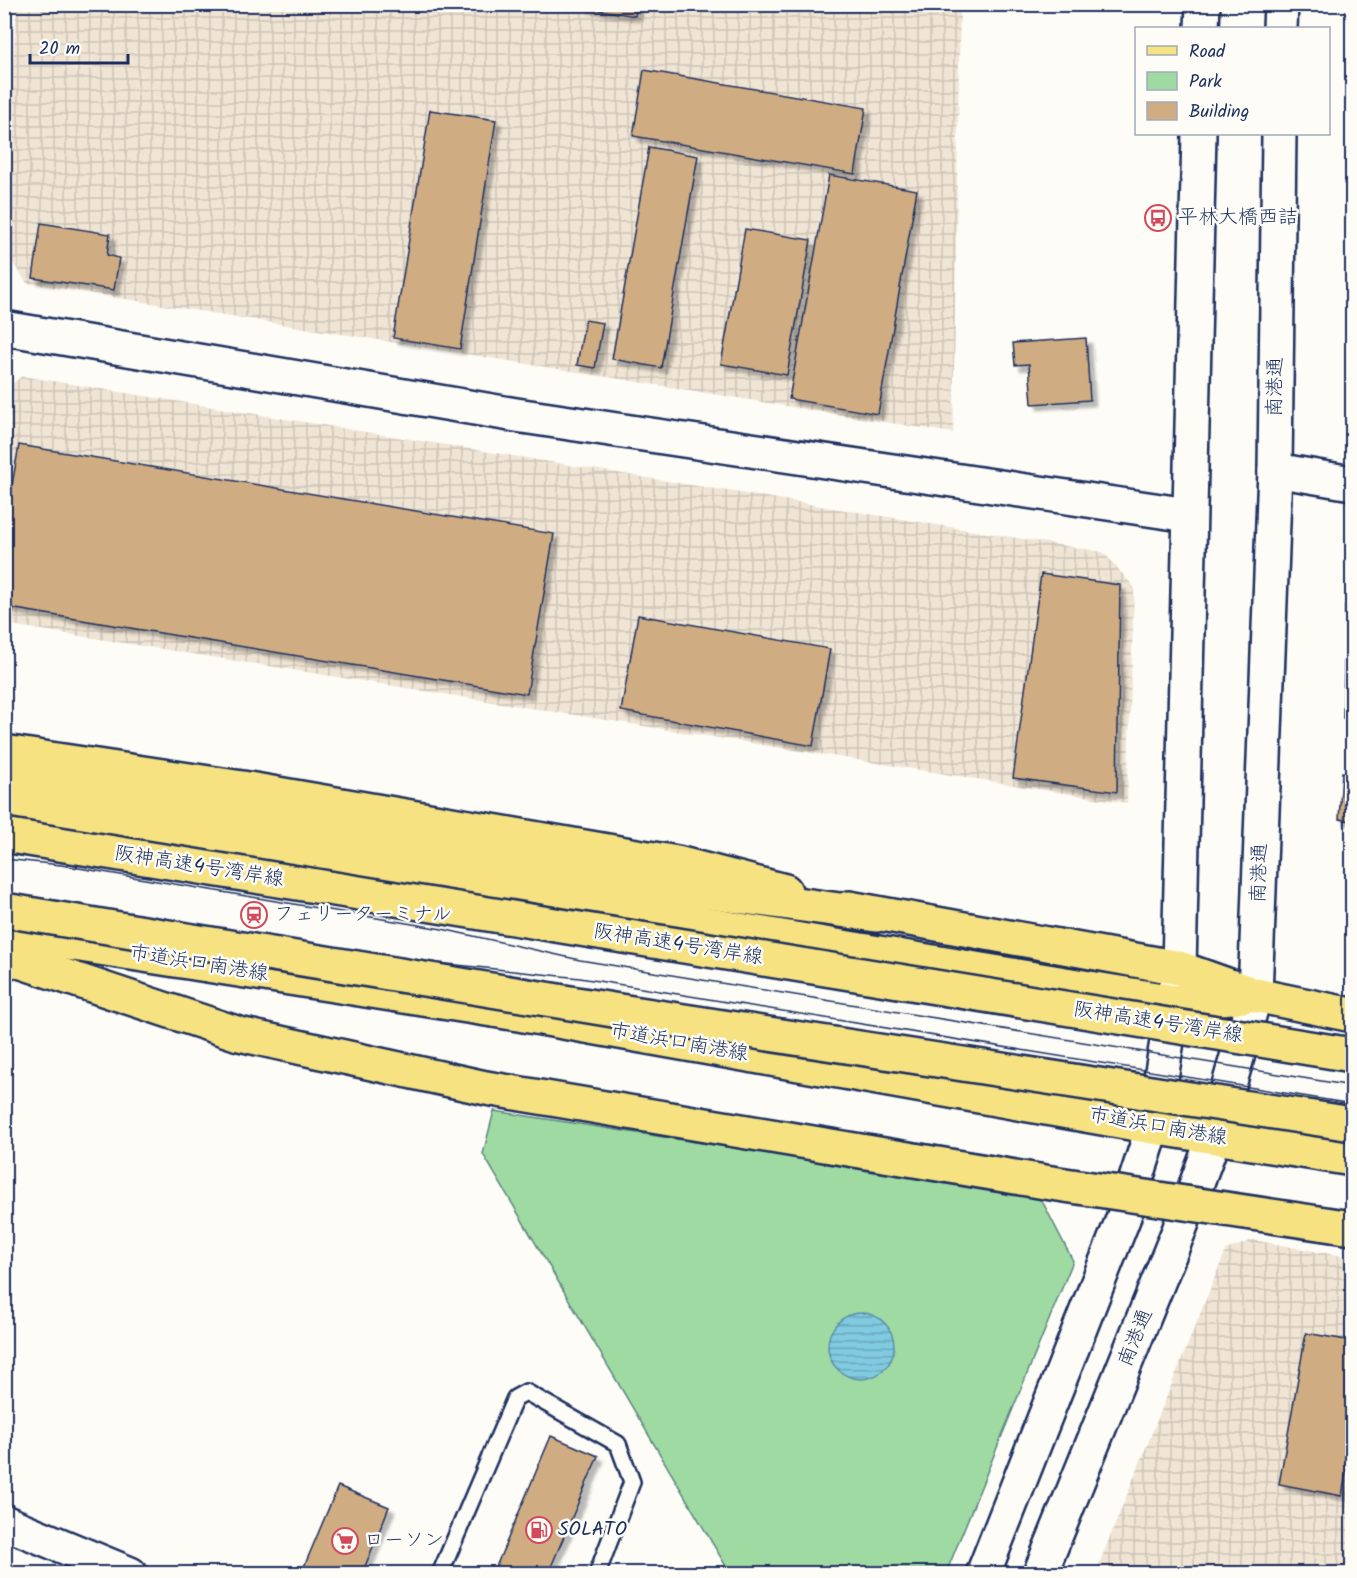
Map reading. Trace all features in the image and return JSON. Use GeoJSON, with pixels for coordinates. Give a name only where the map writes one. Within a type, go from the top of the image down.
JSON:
{"type":"FeatureCollection","features":[{"type":"Feature","properties":{"kind":"main road"},"geometry":{"type":"LineString","coordinates":[[4,752],[249,789],[677,863],[876,915]]}},
{"type":"Feature","properties":{"kind":"main road"},"geometry":{"type":"LineString","coordinates":[[4,781],[560,872],[876,915],[1179,968],[1255,995],[1353,1015]]}},
{"type":"Feature","properties":{"kind":"main road"},"geometry":{"type":"LineString","coordinates":[[4,808],[1174,1002],[1255,995]]}},
{"type":"Feature","properties":{"kind":"main road","name":"阪神高速4号湾岸線"},"geometry":{"type":"LineString","coordinates":[[4,835],[1353,1055]]}},
{"type":"Feature","properties":{"kind":"main road"},"geometry":{"type":"LineString","coordinates":[[4,910],[601,1008],[1353,1124]]}},
{"type":"Feature","properties":{"kind":"main road","name":"市道浜口南港線"},"geometry":{"type":"LineString","coordinates":[[4,933],[518,1014],[1153,1127],[1353,1159]]}},
{"type":"Feature","properties":{"kind":"main road"},"geometry":{"type":"LineString","coordinates":[[4,956],[239,1034],[486,1088],[1045,1182],[1353,1228]]}},
{"type":"Feature","properties":{"kind":"street"},"geometry":{"type":"LineString","coordinates":[[1202,27],[1203,4]]}},
{"type":"Feature","properties":{"kind":"street"},"geometry":{"type":"LineString","coordinates":[[1280,27],[1281,4]]}},
{"type":"Feature","properties":{"kind":"street"},"geometry":{"type":"LineString","coordinates":[[983,1574],[1123,1219],[1153,1127],[1174,1002],[1179,968],[1188,515],[1199,135]]}},
{"type":"Feature","properties":{"kind":"street","name":"南港通"},"geometry":{"type":"LineString","coordinates":[[1040,1574],[1180,1228],[1214,1137],[1255,995],[1275,470],[1279,135]]}},
{"type":"Feature","properties":{"kind":"street"},"geometry":{"type":"LineString","coordinates":[[4,328],[516,415],[1188,515]]}},
{"type":"Feature","properties":{"kind":"street"},"geometry":{"type":"LineString","coordinates":[[1275,470],[1353,483]]}},
{"type":"Feature","properties":{"kind":"street"},"geometry":{"type":"LineString","coordinates":[[4,1522],[130,1574]]}},
{"type":"Feature","properties":{"kind":"lane"},"geometry":{"type":"LineString","coordinates":[[440,1574],[515,1398],[526,1392],[618,1444],[632,1482],[597,1574]]}},
{"type":"Feature","properties":{"kind":"shaded area"},"geometry":{"type":"Polygon","coordinates":[[[17,5],[960,5],[953,433],[27,283],[4,251],[5,177],[17,5]]]}},
{"type":"Feature","properties":{"kind":"shaded area"},"geometry":{"type":"Polygon","coordinates":[[[22,376],[1103,552],[1134,587],[1127,803],[5,624],[4,390],[22,376]]]}},
{"type":"Feature","properties":{"kind":"shaded area"},"geometry":{"type":"Polygon","coordinates":[[[1253,1240],[1352,1258],[1352,1573],[1095,1574],[1226,1250],[1253,1240]]]}},
{"type":"Feature","properties":{"kind":"green space"},"geometry":{"type":"Polygon","coordinates":[[[494,1111],[1039,1195],[1073,1261],[946,1573],[730,1573],[483,1154],[494,1111]]]}},
{"type":"Feature","properties":{"kind":"water"},"geometry":{"type":"Polygon","coordinates":[[[855,1313],[867,1313],[879,1318],[889,1328],[894,1346],[892,1359],[879,1374],[867,1379],[855,1379],[843,1374],[833,1364],[828,1352],[828,1340],[833,1328],[843,1318],[855,1313]]]}},
{"type":"Feature","properties":{"kind":"building"},"geometry":{"type":"Polygon","coordinates":[[[583,4],[637,4],[635,16],[583,7],[583,4]]]}},
{"type":"Feature","properties":{"kind":"building"},"geometry":{"type":"Polygon","coordinates":[[[644,70],[866,108],[855,174],[633,136],[644,70]]]}},
{"type":"Feature","properties":{"kind":"building"},"geometry":{"type":"Polygon","coordinates":[[[430,110],[496,120],[460,349],[393,338],[430,110]]]}},
{"type":"Feature","properties":{"kind":"building"},"geometry":{"type":"Polygon","coordinates":[[[649,147],[698,156],[661,368],[612,359],[649,147]]]}},
{"type":"Feature","properties":{"kind":"building"},"geometry":{"type":"Polygon","coordinates":[[[829,175],[917,190],[878,414],[789,399],[829,175]]]}},
{"type":"Feature","properties":{"kind":"building"},"geometry":{"type":"Polygon","coordinates":[[[41,223],[110,234],[107,255],[119,258],[114,290],[33,278],[41,223]]]}},
{"type":"Feature","properties":{"kind":"building"},"geometry":{"type":"Polygon","coordinates":[[[745,229],[811,240],[787,375],[721,364],[745,229]]]}},
{"type":"Feature","properties":{"kind":"building"},"geometry":{"type":"Polygon","coordinates":[[[585,320],[603,323],[595,368],[577,365],[585,320]]]}},
{"type":"Feature","properties":{"kind":"building"},"geometry":{"type":"Polygon","coordinates":[[[1086,338],[1090,400],[1032,404],[1029,364],[1015,365],[1013,343],[1086,338]]]}},
{"type":"Feature","properties":{"kind":"building"},"geometry":{"type":"Polygon","coordinates":[[[19,445],[554,534],[527,694],[4,607],[4,531],[19,445]]]}},
{"type":"Feature","properties":{"kind":"building"},"geometry":{"type":"Polygon","coordinates":[[[1041,574],[1120,585],[1117,792],[1013,778],[1041,574]]]}},
{"type":"Feature","properties":{"kind":"building"},"geometry":{"type":"Polygon","coordinates":[[[1352,604],[1352,718],[1343,718],[1345,605],[1352,604]]]}},
{"type":"Feature","properties":{"kind":"building"},"geometry":{"type":"Polygon","coordinates":[[[638,615],[830,649],[813,746],[621,711],[638,615]]]}},
{"type":"Feature","properties":{"kind":"building"},"geometry":{"type":"Polygon","coordinates":[[[1342,772],[1352,772],[1352,821],[1339,819],[1342,772]]]}},
{"type":"Feature","properties":{"kind":"building"},"geometry":{"type":"Polygon","coordinates":[[[1306,1333],[1352,1341],[1352,1438],[1342,1496],[1279,1484],[1306,1333]]]}},
{"type":"Feature","properties":{"kind":"building"},"geometry":{"type":"Polygon","coordinates":[[[551,1436],[598,1456],[548,1574],[493,1574],[551,1436]]]}},
{"type":"Feature","properties":{"kind":"building"},"geometry":{"type":"Polygon","coordinates":[[[338,1486],[389,1507],[362,1574],[301,1574],[338,1486]]]}},
{"type":"Feature","properties":{"kind":"tram line"},"geometry":{"type":"LineString","coordinates":[[4,859],[61,865],[442,929],[580,960],[1352,1086]]}},
{"type":"Feature","properties":{"kind":"tram line"},"geometry":{"type":"LineString","coordinates":[[4,892],[53,903],[438,963],[580,978],[1352,1104]]}},
{"type":"Feature","properties":{"kind":"place","name":"平林大橋西詰"},"geometry":{"type":"Point","coordinates":[1158,218]}},
{"type":"Feature","properties":{"kind":"place","name":"フェリーターミナル"},"geometry":{"type":"Point","coordinates":[254,915]}},
{"type":"Feature","properties":{"kind":"place","name":"SOLATO"},"geometry":{"type":"Point","coordinates":[539,1530]}},
{"type":"Feature","properties":{"kind":"place","name":"ローソン"},"geometry":{"type":"Point","coordinates":[345,1541]}}]}
